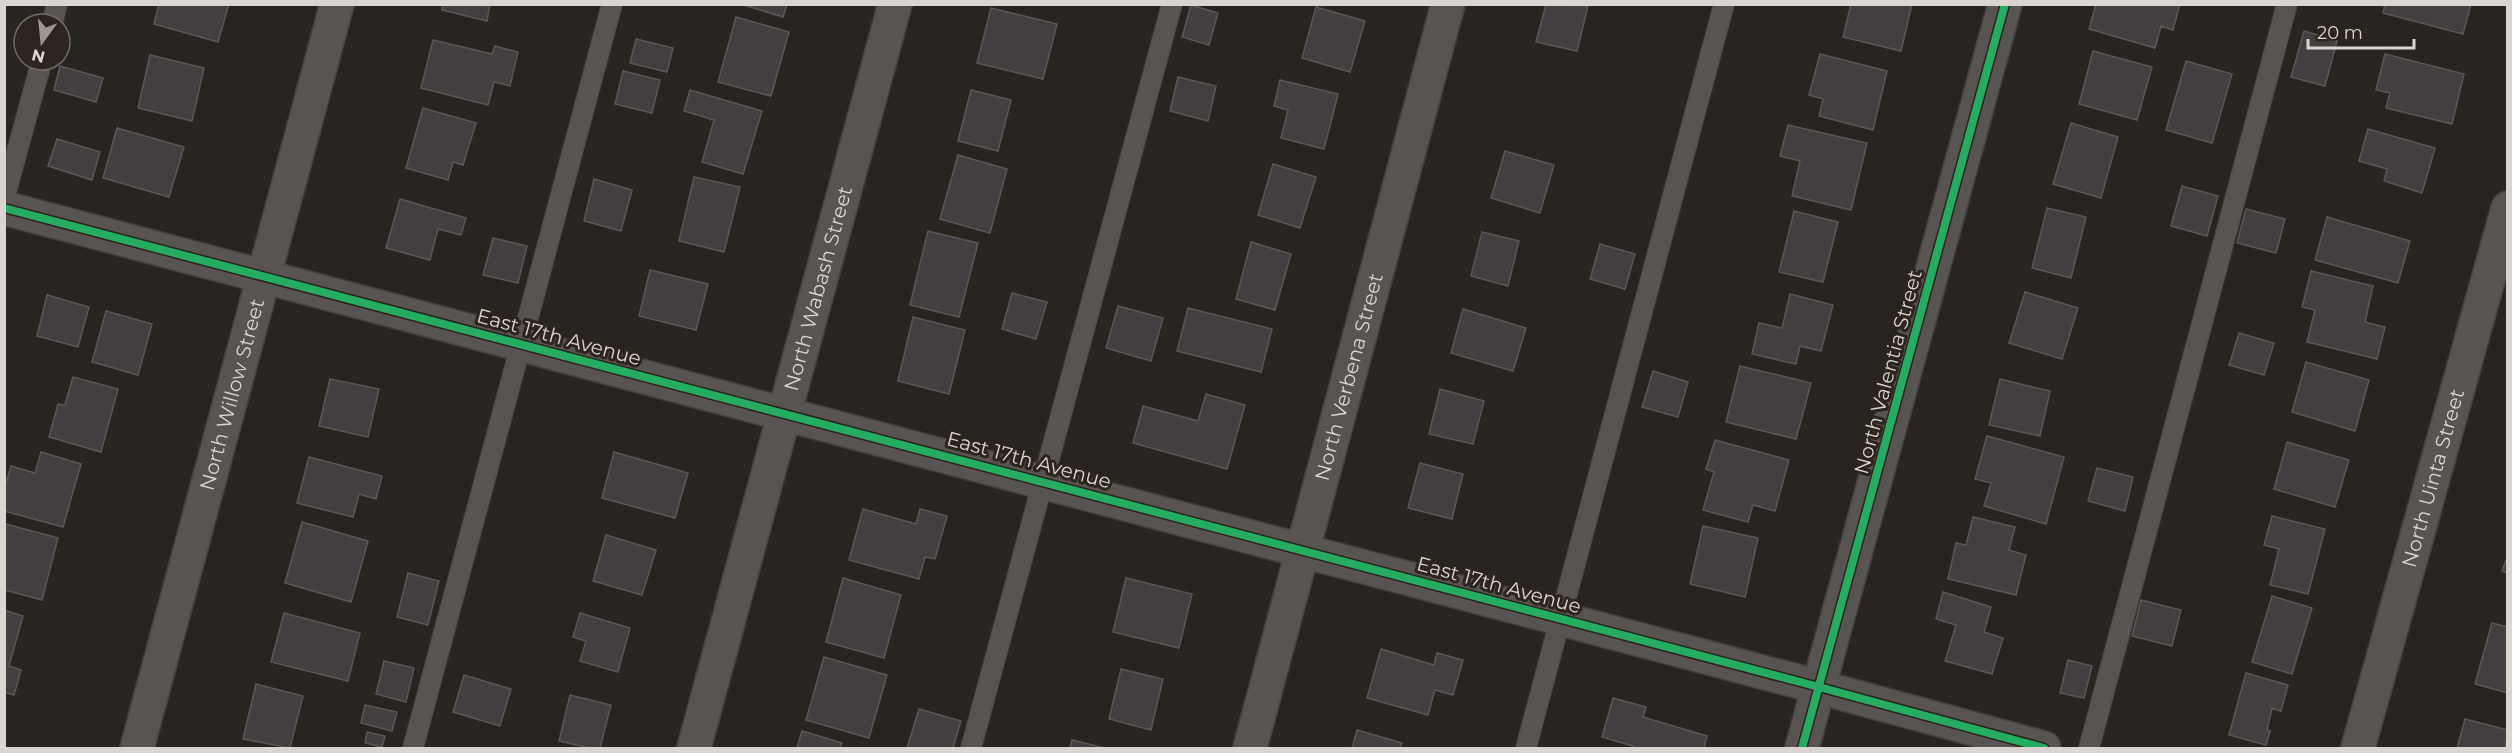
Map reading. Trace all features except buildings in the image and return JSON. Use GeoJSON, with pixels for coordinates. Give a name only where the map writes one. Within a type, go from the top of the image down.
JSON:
{"type":"FeatureCollection","features":[{"type":"Feature","properties":{"kind":"street","name":"North Willow Street"},"geometry":{"type":"LineString","coordinates":[[137,748],[337,4]]}},
{"type":"Feature","properties":{"kind":"street","name":"North Wabash Street"},"geometry":{"type":"LineString","coordinates":[[694,748],[895,4]]}},
{"type":"Feature","properties":{"kind":"street","name":"North Verbena Street"},"geometry":{"type":"LineString","coordinates":[[1250,748],[1448,4]]}},
{"type":"Feature","properties":{"kind":"street","name":"North Valentia Street"},"geometry":{"type":"LineString","coordinates":[[1802,748],[2005,4]]}},
{"type":"Feature","properties":{"kind":"street","name":"East 17th Avenue"},"geometry":{"type":"LineString","coordinates":[[4,208],[786,413],[2044,748]]}},
{"type":"Feature","properties":{"kind":"street","name":"North Uinta Street"},"geometry":{"type":"LineString","coordinates":[[2358,748],[2508,208]]}},
{"type":"Feature","properties":{"kind":"lane"},"geometry":{"type":"LineString","coordinates":[[414,748],[612,4]]}},
{"type":"Feature","properties":{"kind":"lane"},"geometry":{"type":"LineString","coordinates":[[971,748],[1172,4]]}},
{"type":"Feature","properties":{"kind":"lane"},"geometry":{"type":"LineString","coordinates":[[1526,748],[1724,4]]}},
{"type":"Feature","properties":{"kind":"lane"},"geometry":{"type":"LineString","coordinates":[[2089,748],[2288,4]]}},
{"type":"Feature","properties":{"kind":"lane"},"geometry":{"type":"LineString","coordinates":[[4,199],[39,72]]}},
{"type":"Feature","properties":{"kind":"cycle path"},"geometry":{"type":"LineString","coordinates":[[1802,748],[2005,4]]}},
{"type":"Feature","properties":{"kind":"cycle path"},"geometry":{"type":"LineString","coordinates":[[4,208],[2044,748]]}}]}
